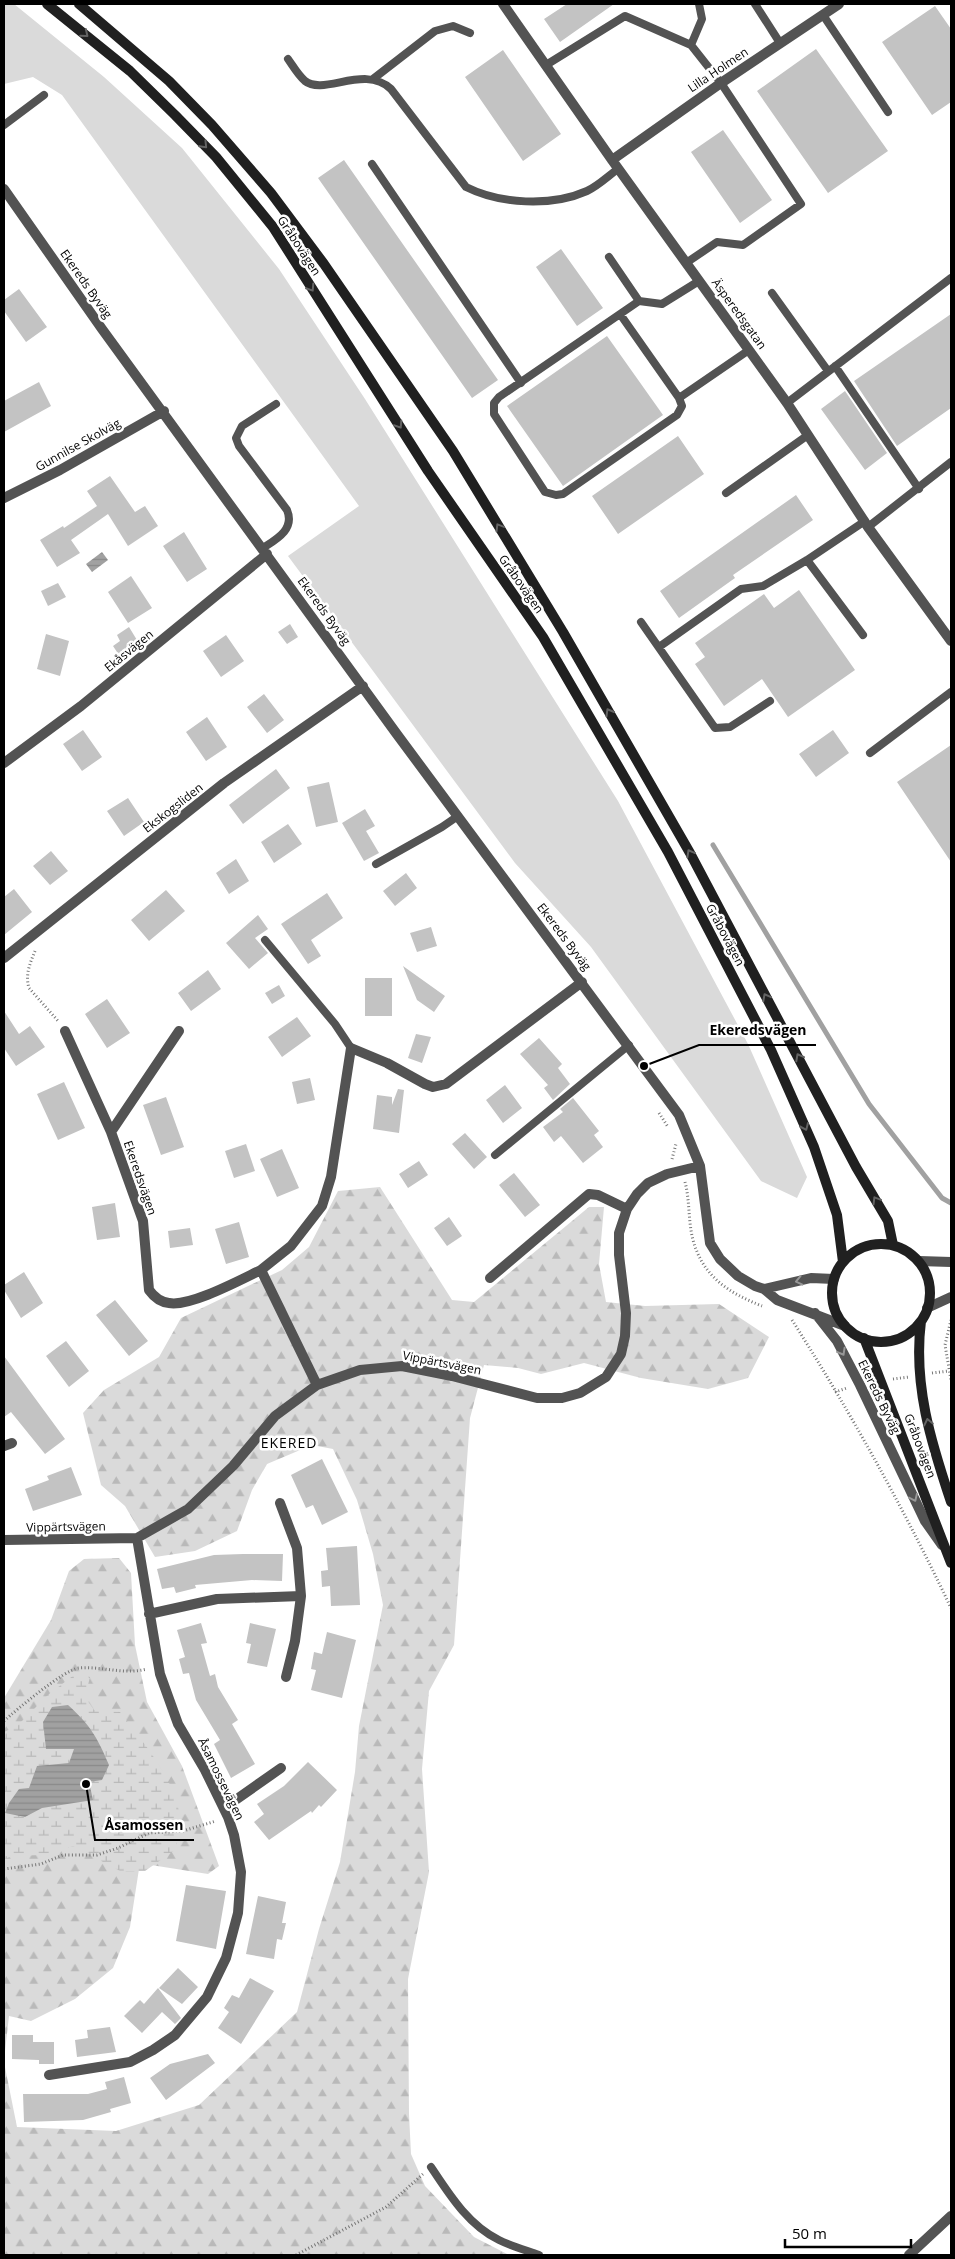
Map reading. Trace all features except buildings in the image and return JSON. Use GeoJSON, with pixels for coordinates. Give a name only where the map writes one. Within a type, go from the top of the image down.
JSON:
{"type":"FeatureCollection","features":[{"type":"Feature","properties":{"kind":"main road","name":"Gråbovägen"},"geometry":{"type":"LineString","coordinates":[[47,4],[130,71],[175,115],[216,157],[273,227],[428,470],[543,637],[668,852],[771,1050],[814,1147],[838,1215],[843,1262]]}},
{"type":"Feature","properties":{"kind":"main road","name":"Gråbovägen"},"geometry":{"type":"LineString","coordinates":[[79,4],[169,81],[212,125],[272,192],[453,451],[563,632],[690,853],[856,1167],[888,1221],[893,1245]]}},
{"type":"Feature","properties":{"kind":"main road"},"geometry":{"type":"LineString","coordinates":[[893,1245],[907,1251],[919,1261],[925,1272],[929,1284],[927,1308],[921,1321],[910,1332],[885,1342],[864,1338],[845,1326],[833,1304],[832,1287],[834,1279],[843,1262],[850,1255],[866,1246],[893,1245]]}},
{"type":"Feature","properties":{"kind":"main road","name":"Gråbovägen"},"geometry":{"type":"LineString","coordinates":[[921,1321],[918,1349],[921,1389],[934,1452],[951,1502]]}},
{"type":"Feature","properties":{"kind":"main road","name":"Gråbovägen"},"geometry":{"type":"LineString","coordinates":[[864,1338],[951,1564]]}},
{"type":"Feature","properties":{"kind":"street","name":"Äsperedsgatan"},"geometry":{"type":"LineString","coordinates":[[503,4],[615,164],[787,403],[866,524],[948,630],[951,641]]}},
{"type":"Feature","properties":{"kind":"street","name":"Lilla Holmen"},"geometry":{"type":"LineString","coordinates":[[615,164],[721,83],[839,4]]}},
{"type":"Feature","properties":{"kind":"street","name":"Ekereds Byväg"},"geometry":{"type":"LineString","coordinates":[[4,189],[102,329],[679,1115],[691,1139],[700,1166],[710,1243],[720,1259],[745,1281],[764,1289],[777,1300],[814,1312],[845,1326]]}},
{"type":"Feature","properties":{"kind":"street","name":"Gunnilse Skolväg"},"geometry":{"type":"LineString","coordinates":[[4,498],[60,470],[164,411]]}},
{"type":"Feature","properties":{"kind":"street","name":"Ekåsvägen"},"geometry":{"type":"LineString","coordinates":[[4,763],[81,706],[265,551]]}},
{"type":"Feature","properties":{"kind":"street","name":"Ekskogsliden"},"geometry":{"type":"LineString","coordinates":[[4,958],[224,784],[363,686]]}},
{"type":"Feature","properties":{"kind":"street"},"geometry":{"type":"LineString","coordinates":[[351,1048],[387,1063],[425,1084],[438,1086],[446,1084],[582,982]]}},
{"type":"Feature","properties":{"kind":"street","name":"Ekeredsvägen"},"geometry":{"type":"LineString","coordinates":[[65,1031],[111,1132],[143,1221],[150,1290],[155,1297],[168,1303],[187,1302],[261,1270],[291,1246],[322,1206],[331,1177],[351,1048]]}},
{"type":"Feature","properties":{"kind":"street","name":"Ekeredsvägen"},"geometry":{"type":"LineString","coordinates":[[111,1132],[179,1031]]}},
{"type":"Feature","properties":{"kind":"street","name":"Vippärtsvägen"},"geometry":{"type":"LineString","coordinates":[[4,1540],[137,1538],[188,1510],[234,1466],[275,1416],[317,1385],[360,1370],[402,1366],[452,1376],[537,1398],[562,1398],[580,1393],[606,1377],[621,1354],[625,1336],[626,1314],[619,1255],[619,1233],[627,1209],[637,1194],[648,1183],[667,1174],[700,1166]]}},
{"type":"Feature","properties":{"kind":"street"},"geometry":{"type":"LineString","coordinates":[[490,1278],[589,1194],[598,1195],[627,1209]]}},
{"type":"Feature","properties":{"kind":"street"},"geometry":{"type":"LineString","coordinates":[[919,1261],[951,1262]]}},
{"type":"Feature","properties":{"kind":"street"},"geometry":{"type":"LineString","coordinates":[[261,1270],[317,1385]]}},
{"type":"Feature","properties":{"kind":"street"},"geometry":{"type":"LineString","coordinates":[[764,1289],[811,1278],[834,1279]]}},
{"type":"Feature","properties":{"kind":"street"},"geometry":{"type":"LineString","coordinates":[[927,1308],[951,1297]]}},
{"type":"Feature","properties":{"kind":"street","name":"Ekereds Byväg"},"geometry":{"type":"LineString","coordinates":[[814,1312],[837,1341],[925,1521],[945,1550]]}},
{"type":"Feature","properties":{"kind":"street"},"geometry":{"type":"LineString","coordinates":[[280,1503],[297,1548],[301,1596],[295,1641],[286,1677]]}},
{"type":"Feature","properties":{"kind":"street","name":"Åsamossevägen"},"geometry":{"type":"LineString","coordinates":[[49,2075],[130,2062],[153,2050],[174,2035],[207,1997],[226,1958],[238,1913],[241,1872],[226,1813],[205,1770],[178,1724],[159,1666],[137,1538]]}},
{"type":"Feature","properties":{"kind":"street"},"geometry":{"type":"LineString","coordinates":[[149,1614],[217,1599],[301,1596]]}},
{"type":"Feature","properties":{"kind":"street"},"geometry":{"type":"LineString","coordinates":[[226,1813],[281,1768]]}},
{"type":"Feature","properties":{"kind":"street"},"geometry":{"type":"LineString","coordinates":[[909,2255],[951,2216]]}},
{"type":"Feature","properties":{"kind":"lane"},"geometry":{"type":"LineString","coordinates":[[691,45],[702,19],[699,4]]}},
{"type":"Feature","properties":{"kind":"lane"},"geometry":{"type":"LineString","coordinates":[[755,4],[780,43]]}},
{"type":"Feature","properties":{"kind":"lane"},"geometry":{"type":"LineString","coordinates":[[823,15],[888,112]]}},
{"type":"Feature","properties":{"kind":"lane"},"geometry":{"type":"LineString","coordinates":[[546,65],[625,16],[691,45],[721,83],[801,204],[743,246],[717,242],[686,262]]}},
{"type":"Feature","properties":{"kind":"lane"},"geometry":{"type":"LineString","coordinates":[[373,79],[436,31],[453,26],[470,32]]}},
{"type":"Feature","properties":{"kind":"lane"},"geometry":{"type":"LineString","coordinates":[[288,59],[306,82],[320,85],[353,79],[373,79],[384,82],[466,187],[483,195],[518,202],[551,200],[586,191],[615,164]]}},
{"type":"Feature","properties":{"kind":"lane"},"geometry":{"type":"LineString","coordinates":[[4,125],[44,95]]}},
{"type":"Feature","properties":{"kind":"lane"},"geometry":{"type":"LineString","coordinates":[[372,164],[521,383]]}},
{"type":"Feature","properties":{"kind":"lane"},"geometry":{"type":"LineString","coordinates":[[609,257],[639,302]]}},
{"type":"Feature","properties":{"kind":"lane"},"geometry":{"type":"LineString","coordinates":[[787,403],[951,278]]}},
{"type":"Feature","properties":{"kind":"lane"},"geometry":{"type":"LineString","coordinates":[[620,314],[679,398],[682,406],[677,415],[563,494],[556,495],[545,492],[494,414],[494,403],[499,397],[521,383],[620,314],[639,302],[662,304],[699,281]]}},
{"type":"Feature","properties":{"kind":"lane"},"geometry":{"type":"LineString","coordinates":[[772,293],[828,371]]}},
{"type":"Feature","properties":{"kind":"lane"},"geometry":{"type":"LineString","coordinates":[[679,398],[749,350]]}},
{"type":"Feature","properties":{"kind":"lane"},"geometry":{"type":"LineString","coordinates":[[835,366],[919,489]]}},
{"type":"Feature","properties":{"kind":"lane"},"geometry":{"type":"LineString","coordinates":[[265,551],[283,534],[288,527],[290,517],[287,510],[239,446],[236,438],[242,426],[276,404]]}},
{"type":"Feature","properties":{"kind":"lane"},"geometry":{"type":"LineString","coordinates":[[726,493],[808,435]]}},
{"type":"Feature","properties":{"kind":"lane"},"geometry":{"type":"LineString","coordinates":[[659,647],[741,589],[763,586],[866,524],[919,489],[951,462]]}},
{"type":"Feature","properties":{"kind":"lane"},"geometry":{"type":"LineString","coordinates":[[807,560],[863,635]]}},
{"type":"Feature","properties":{"kind":"lane"},"geometry":{"type":"LineString","coordinates":[[641,622],[715,728],[730,727],[770,701]]}},
{"type":"Feature","properties":{"kind":"lane"},"geometry":{"type":"LineString","coordinates":[[870,753],[951,692]]}},
{"type":"Feature","properties":{"kind":"lane"},"geometry":{"type":"LineString","coordinates":[[376,864],[458,816]]}},
{"type":"Feature","properties":{"kind":"lane"},"geometry":{"type":"LineString","coordinates":[[265,940],[335,1024],[351,1048]]}},
{"type":"Feature","properties":{"kind":"lane"},"geometry":{"type":"LineString","coordinates":[[495,1155],[628,1046]]}},
{"type":"Feature","properties":{"kind":"lane"},"geometry":{"type":"LineString","coordinates":[[431,2167],[451,2198],[472,2221],[497,2240],[539,2255]]}},
{"type":"Feature","properties":{"kind":"path"},"geometry":{"type":"LineString","coordinates":[[37,948],[27,972],[29,988],[65,1031]]}},
{"type":"Feature","properties":{"kind":"path"},"geometry":{"type":"LineString","coordinates":[[657,1110],[673,1134]]}},
{"type":"Feature","properties":{"kind":"path"},"geometry":{"type":"LineString","coordinates":[[675,1141],[675,1154],[683,1170],[693,1239],[701,1259],[711,1276],[735,1295],[766,1308]]}},
{"type":"Feature","properties":{"kind":"path"},"geometry":{"type":"LineString","coordinates":[[668,1164],[675,1154]]}},
{"type":"Feature","properties":{"kind":"path"},"geometry":{"type":"LineString","coordinates":[[786,1314],[811,1350],[856,1428],[923,1549],[951,1608]]}},
{"type":"Feature","properties":{"kind":"path"},"geometry":{"type":"LineString","coordinates":[[951,1320],[944,1345],[951,1380]]}},
{"type":"Feature","properties":{"kind":"path"},"geometry":{"type":"LineString","coordinates":[[4,1721],[22,1705],[76,1668],[136,1672],[159,1666]]}},
{"type":"Feature","properties":{"kind":"path"},"geometry":{"type":"LineString","coordinates":[[4,1869],[41,1864],[63,1855],[97,1855],[118,1848],[149,1833],[183,1830],[226,1813]]}},
{"type":"Feature","properties":{"kind":"path"},"geometry":{"type":"LineString","coordinates":[[296,2255],[386,2207],[431,2167]]}},
{"type":"Feature","properties":{"kind":"green space"},"geometry":{"type":"Polygon","coordinates":[[[4,4],[14,4],[104,77],[182,148],[279,269],[365,399],[618,801],[748,1044],[807,1177],[797,1198],[761,1181],[591,947],[515,863],[288,556],[359,506],[62,95],[33,77],[4,84],[4,4]]]}},
{"type":"Feature","properties":{"kind":"green space"},"geometry":{"type":"Polygon","coordinates":[[[380,1187],[452,1300],[474,1302],[589,1207],[604,1207],[599,1264],[606,1302],[645,1306],[719,1304],[769,1337],[748,1378],[708,1389],[641,1378],[584,1363],[541,1374],[518,1368],[484,1365],[470,1418],[454,1645],[429,1691],[422,1769],[429,1872],[408,1979],[409,2114],[411,2154],[425,2186],[474,2237],[509,2255],[4,2255],[4,2062],[17,2127],[116,2131],[199,2105],[297,2012],[319,1929],[340,1862],[355,1772],[359,1726],[383,1605],[373,1554],[357,1500],[333,1449],[312,1445],[267,1464],[252,1490],[237,1531],[195,1551],[155,1557],[125,1506],[101,1485],[83,1413],[104,1390],[159,1357],[181,1318],[282,1270],[309,1247],[338,1191],[380,1187]]]}},
{"type":"Feature","properties":{"kind":"green space"},"geometry":{"type":"Polygon","coordinates":[[[119,1558],[131,1573],[135,1645],[147,1702],[182,1766],[219,1866],[208,1874],[151,1865],[139,1869],[130,1927],[113,1968],[75,1999],[31,2021],[9,2016],[4,2060],[4,1698],[51,1620],[69,1571],[84,1559],[119,1558]]]}},
{"type":"Feature","properties":{"kind":"green space"},"geometry":{"type":"Polygon","coordinates":[[[74,1675],[90,1677],[85,1697],[94,1710],[120,1712],[157,1762],[172,1790],[180,1819],[175,1850],[145,1871],[120,1871],[73,1846],[41,1855],[13,1856],[4,1859],[4,1732],[17,1726],[49,1694],[74,1675]]]}},
{"type":"Feature","properties":{"kind":"shaded area"},"geometry":{"type":"Polygon","coordinates":[[[102,552],[108,560],[92,572],[86,564],[102,552]]]}},
{"type":"Feature","properties":{"kind":"shaded area"},"geometry":{"type":"Polygon","coordinates":[[[68,1705],[93,1732],[109,1765],[102,1780],[89,1782],[93,1800],[42,1808],[25,1817],[5,1813],[9,1803],[19,1789],[29,1788],[37,1766],[69,1763],[74,1749],[46,1749],[43,1722],[52,1707],[68,1705]]]}},
{"type":"Feature","properties":{"kind":"waterway"},"geometry":{"type":"LineString","coordinates":[[713,845],[869,1104],[942,1198],[951,1203]]}},
{"type":"Feature","properties":{"kind":"place","name":"Ekeredsvägen"},"geometry":{"type":"Point","coordinates":[644,1066]}},
{"type":"Feature","properties":{"kind":"place","name":"Åsamossen"},"geometry":{"type":"Point","coordinates":[86,1784]}},
{"type":"Feature","properties":{"kind":"district","name":"EKERED"},"geometry":{"type":"Point","coordinates":[289,1443]}}]}
